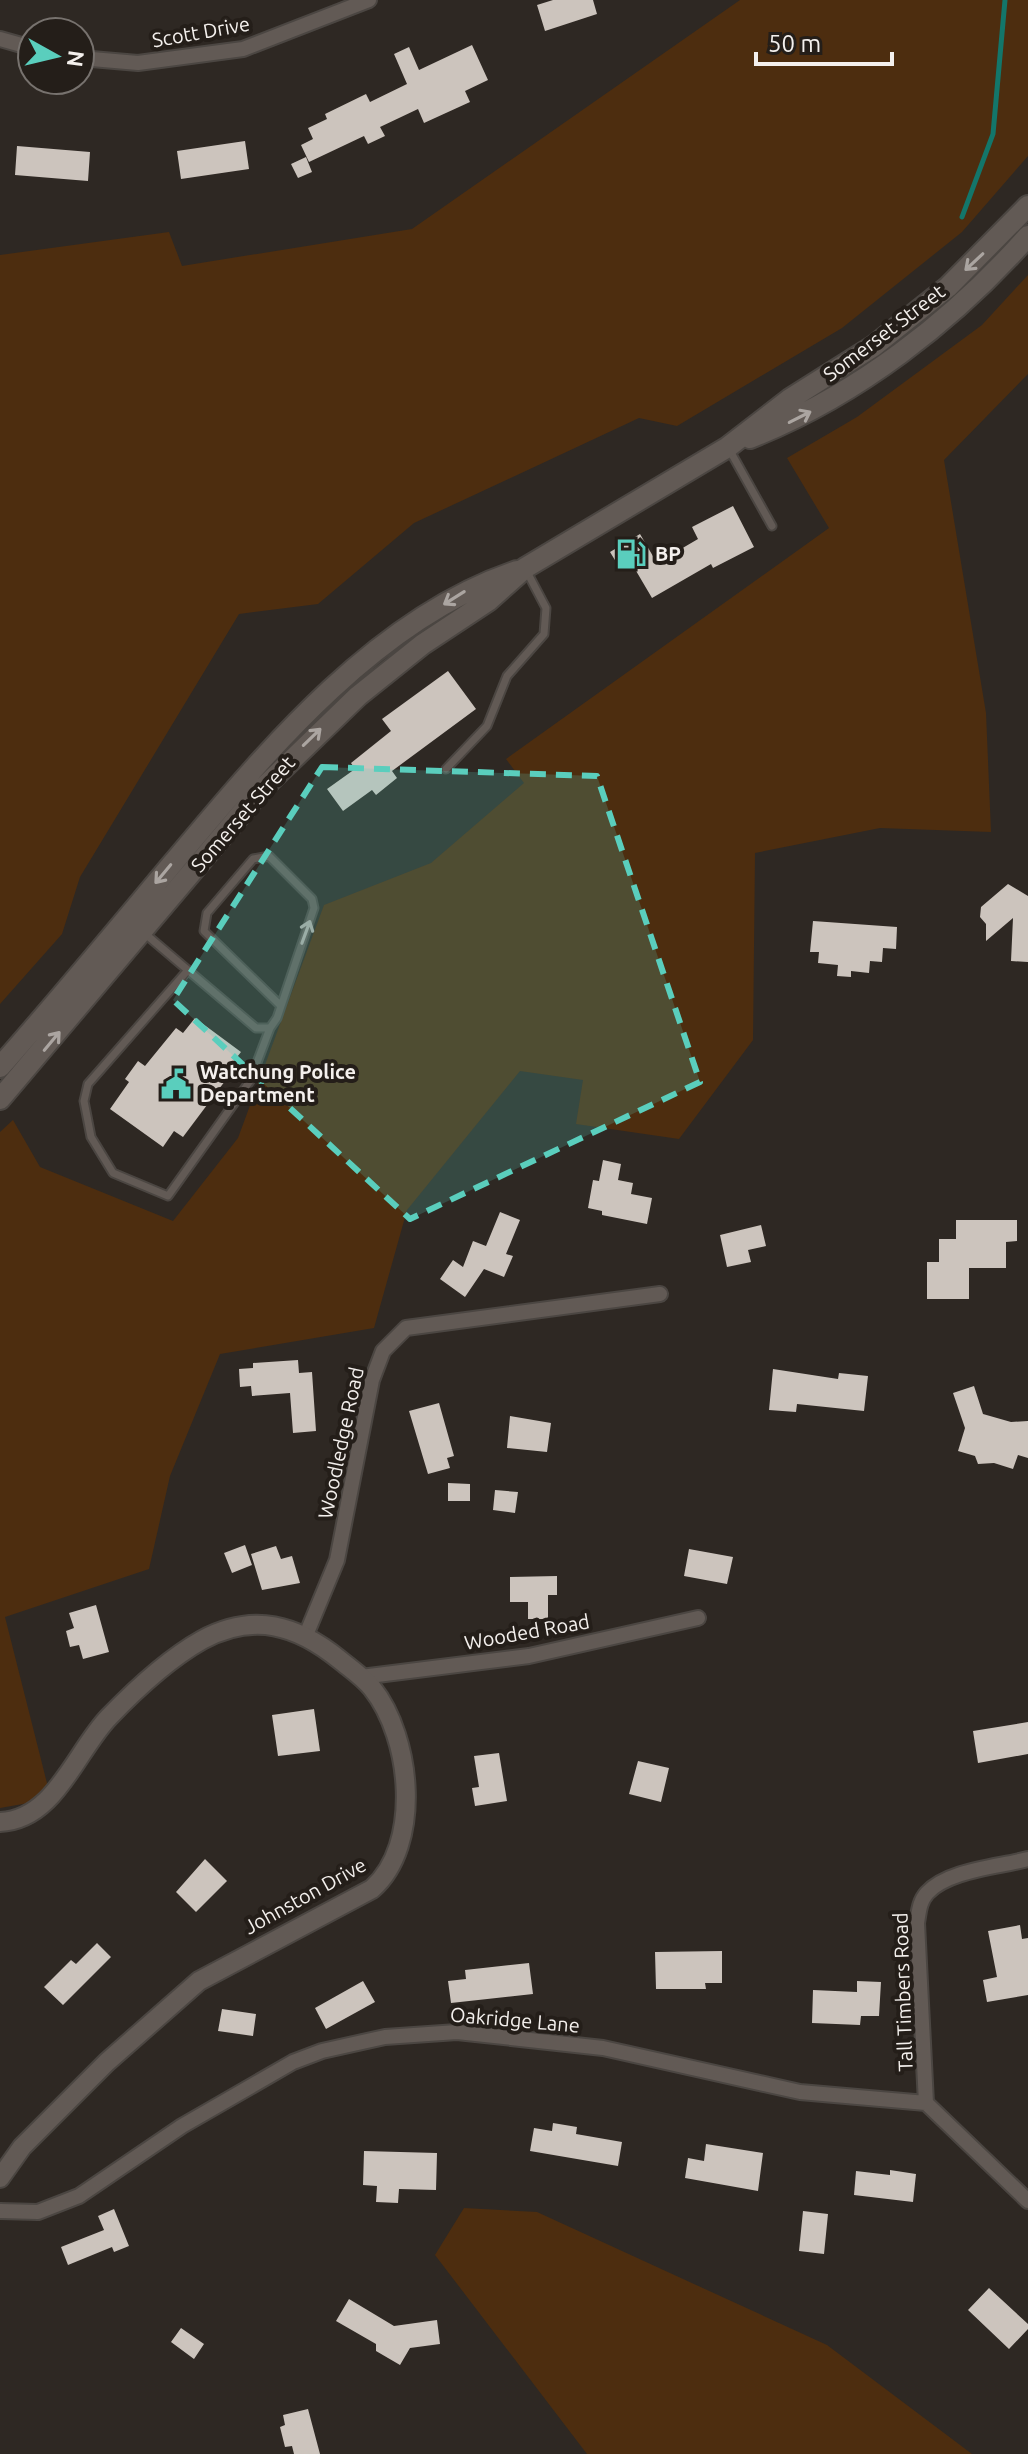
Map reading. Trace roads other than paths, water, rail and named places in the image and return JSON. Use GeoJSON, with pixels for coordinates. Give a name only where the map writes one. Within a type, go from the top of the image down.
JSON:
{"type":"FeatureCollection","features":[{"type":"Feature","properties":{"kind":"main road","name":"Somerset Street"},"geometry":{"type":"LineString","coordinates":[[0,1099],[262,789],[323,727],[392,667],[488,601],[525,568],[728,447],[790,399],[863,353],[912,316],[983,254],[1028,206]]}},
{"type":"Feature","properties":{"kind":"main road","name":"Somerset Street"},"geometry":{"type":"LineString","coordinates":[[728,447],[795,420],[875,369],[955,308],[1028,236]]}},
{"type":"Feature","properties":{"kind":"main road","name":"Somerset Street"},"geometry":{"type":"LineString","coordinates":[[0,1067],[251,771],[343,680],[441,606],[476,584],[525,568]]}},
{"type":"Feature","properties":{"kind":"street","name":"Scott Drive"},"geometry":{"type":"LineString","coordinates":[[96,59],[138,63],[243,49],[369,0]]}},
{"type":"Feature","properties":{"kind":"street","name":"Woodledge Road"},"geometry":{"type":"LineString","coordinates":[[306,1635],[337,1560],[372,1380],[383,1351],[406,1328],[660,1294]]}},
{"type":"Feature","properties":{"kind":"street","name":"Wooded Road"},"geometry":{"type":"LineString","coordinates":[[361,1677],[529,1656],[698,1618]]}},
{"type":"Feature","properties":{"kind":"street","name":"Johnston Drive"},"geometry":{"type":"LineString","coordinates":[[0,1822],[12,1822],[36,1811],[108,1718],[203,1639],[249,1623],[263,1622],[306,1635],[361,1677],[386,1711],[398,1746],[407,1790],[403,1838],[386,1877],[372,1889],[199,1981],[96,2072],[22,2147],[0,2178]]}},
{"type":"Feature","properties":{"kind":"street","name":"Tall Timbers Road"},"geometry":{"type":"LineString","coordinates":[[926,2103],[917,1923],[920,1902],[928,1891],[958,1876],[1028,1859]]}},
{"type":"Feature","properties":{"kind":"street","name":"Oakridge Lane"},"geometry":{"type":"LineString","coordinates":[[0,2211],[38,2212],[79,2196],[182,2126],[293,2062],[322,2051],[385,2037],[457,2032],[603,2048],[800,2092],[926,2103]]}},
{"type":"Feature","properties":{"kind":"street"},"geometry":{"type":"LineString","coordinates":[[926,2103],[1028,2201]]}},
{"type":"Feature","properties":{"kind":"lane"},"geometry":{"type":"LineString","coordinates":[[728,447],[772,526]]}},
{"type":"Feature","properties":{"kind":"lane"},"geometry":{"type":"LineString","coordinates":[[446,769],[487,726],[507,676],[544,634],[546,608],[525,568]]}},
{"type":"Feature","properties":{"kind":"lane"},"geometry":{"type":"LineString","coordinates":[[188,970],[88,1084],[85,1114],[91,1137],[113,1173],[168,1196],[250,1081],[280,1005],[314,908],[312,899],[269,856],[261,856],[253,859],[207,913],[204,931],[280,1005]]}},
{"type":"Feature","properties":{"kind":"lane"},"geometry":{"type":"LineString","coordinates":[[126,918],[256,1028],[270,1028]]}},
{"type":"Feature","properties":{"kind":"waterway"},"geometry":{"type":"LineString","coordinates":[[962,217],[993,134],[1005,0]]}},
{"type":"Feature","properties":{"kind":"place","name":"BP"},"geometry":{"type":"Point","coordinates":[631,554]}},
{"type":"Feature","properties":{"kind":"place","name":"Watchung Police Department"},"geometry":{"type":"Point","coordinates":[176,1084]}}]}
